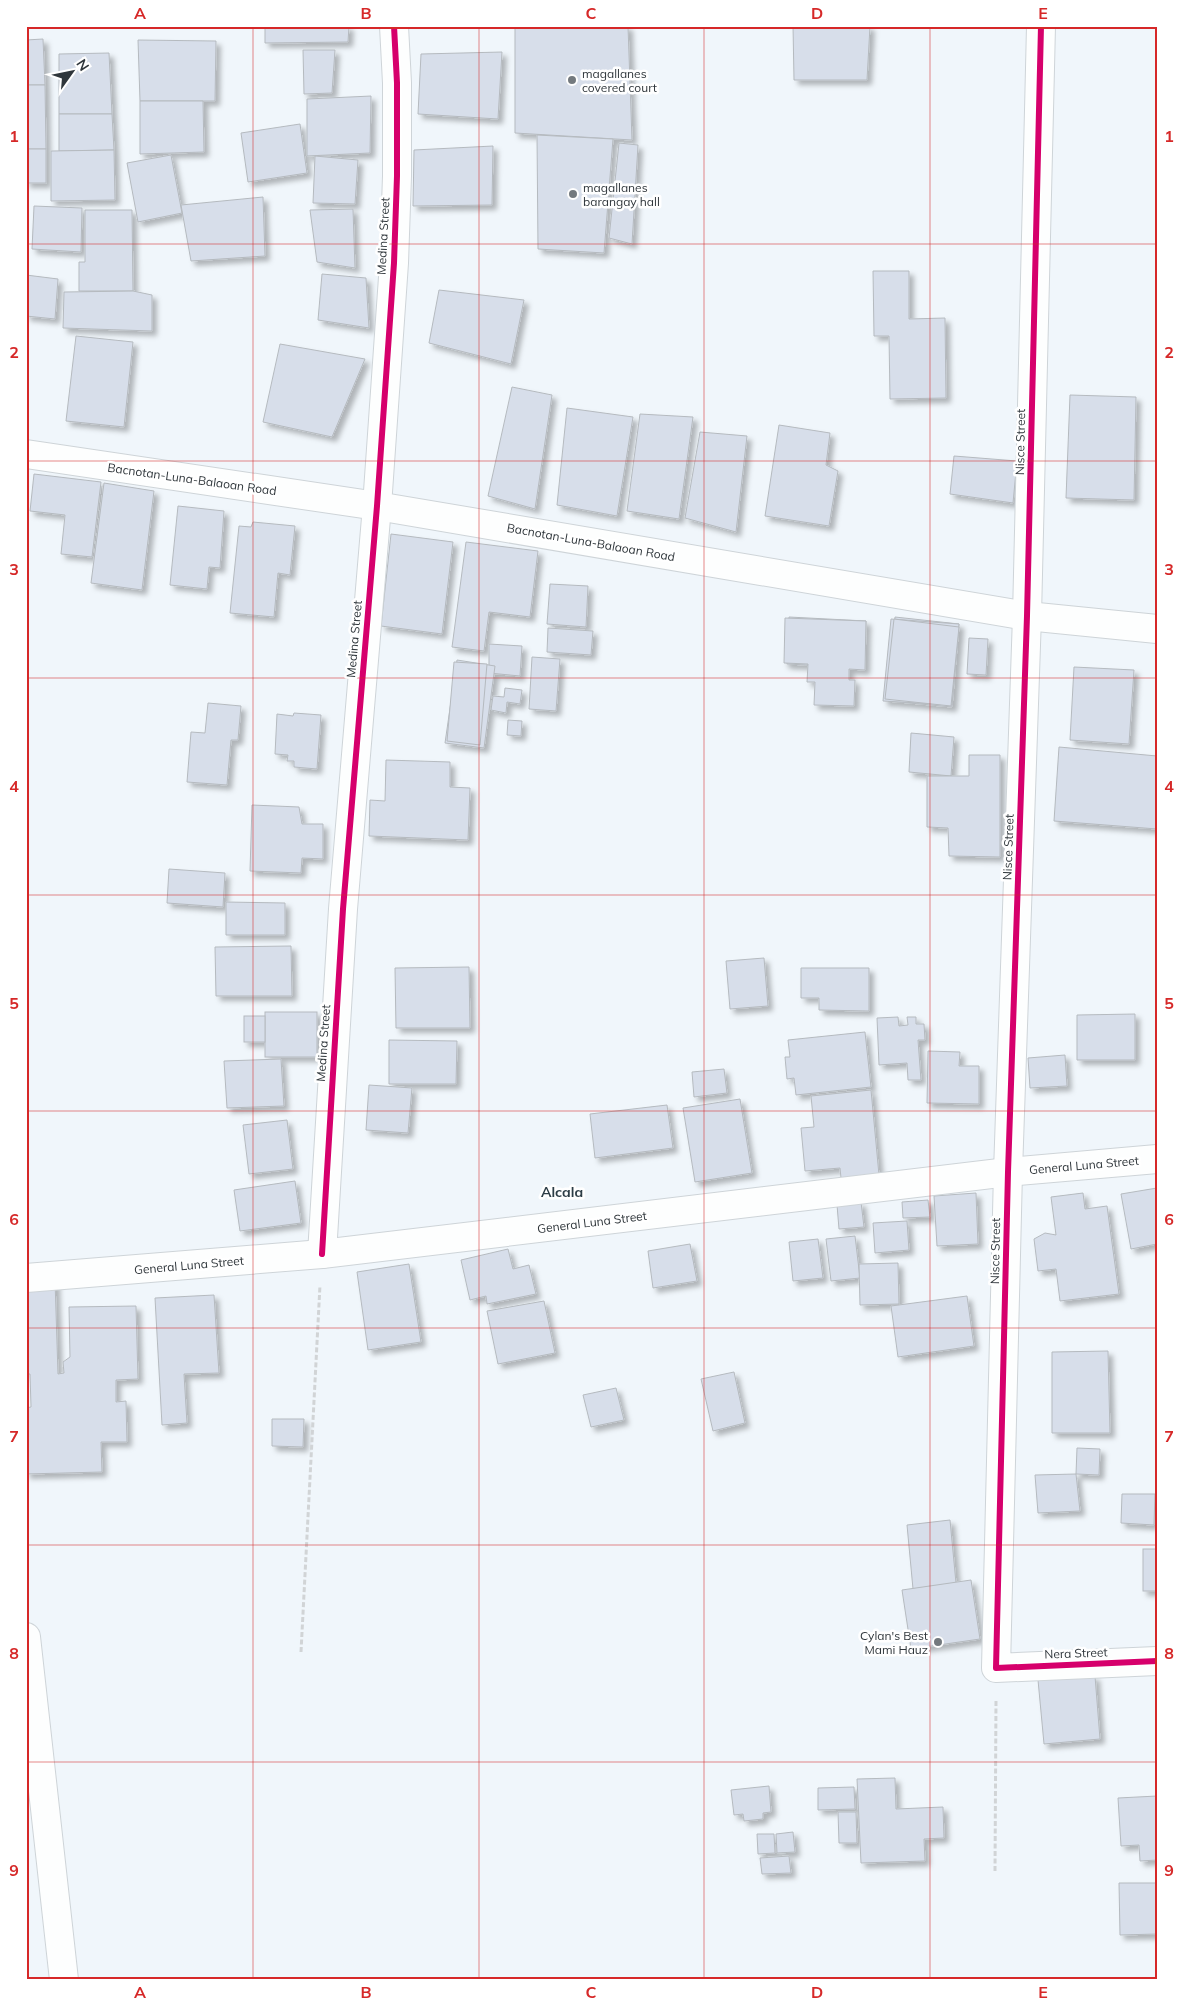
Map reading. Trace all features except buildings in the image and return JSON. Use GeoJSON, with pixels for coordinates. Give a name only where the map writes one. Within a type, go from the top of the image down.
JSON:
{"type":"FeatureCollection","features":[{"type":"Feature","properties":{"kind":"street","name":"Medina Street"},"geometry":{"type":"LineString","coordinates":[[322,1254],[343,909],[377,506],[395,224],[398,83],[394,26]]}},
{"type":"Feature","properties":{"kind":"street","name":"Nisce Street"},"geometry":{"type":"LineString","coordinates":[[996,1668],[1008,1172],[1027,616],[1042,26]]}},
{"type":"Feature","properties":{"kind":"street","name":"Bacnotan-Luna-Balaoan Road"},"geometry":{"type":"LineString","coordinates":[[26,454],[377,506],[1027,616],[1157,629]]}},
{"type":"Feature","properties":{"kind":"street","name":"General Luna Street"},"geometry":{"type":"LineString","coordinates":[[26,1278],[322,1254],[1008,1172],[1157,1158]]}},
{"type":"Feature","properties":{"kind":"street"},"geometry":{"type":"LineString","coordinates":[[26,1638],[64,1980]]}},
{"type":"Feature","properties":{"kind":"street","name":"Nera Street"},"geometry":{"type":"LineString","coordinates":[[996,1668],[1157,1661]]}},
{"type":"Feature","properties":{"kind":"path"},"geometry":{"type":"LineString","coordinates":[[301,1652],[322,1254]]}},
{"type":"Feature","properties":{"kind":"path"},"geometry":{"type":"LineString","coordinates":[[995,1871],[996,1668]]}},
{"type":"Feature","properties":{"kind":"cycle path"},"geometry":{"type":"LineString","coordinates":[[322,1254],[343,909],[377,506],[394,263],[397,176],[397,83],[394,26]]}},
{"type":"Feature","properties":{"kind":"cycle path"},"geometry":{"type":"LineString","coordinates":[[1041,26],[1027,616],[1008,1172],[996,1668],[1157,1661]]}},
{"type":"Feature","properties":{"kind":"place","name":"magallanes covered court"},"geometry":{"type":"Point","coordinates":[572,80]}},
{"type":"Feature","properties":{"kind":"place","name":"magallanes barangay hall"},"geometry":{"type":"Point","coordinates":[573,194]}},
{"type":"Feature","properties":{"kind":"place","name":"Cylan's Best Mami Hauz"},"geometry":{"type":"Point","coordinates":[938,1642]}},
{"type":"Feature","properties":{"kind":"district","name":"Alcala"},"geometry":{"type":"Point","coordinates":[562,1192]}}]}
